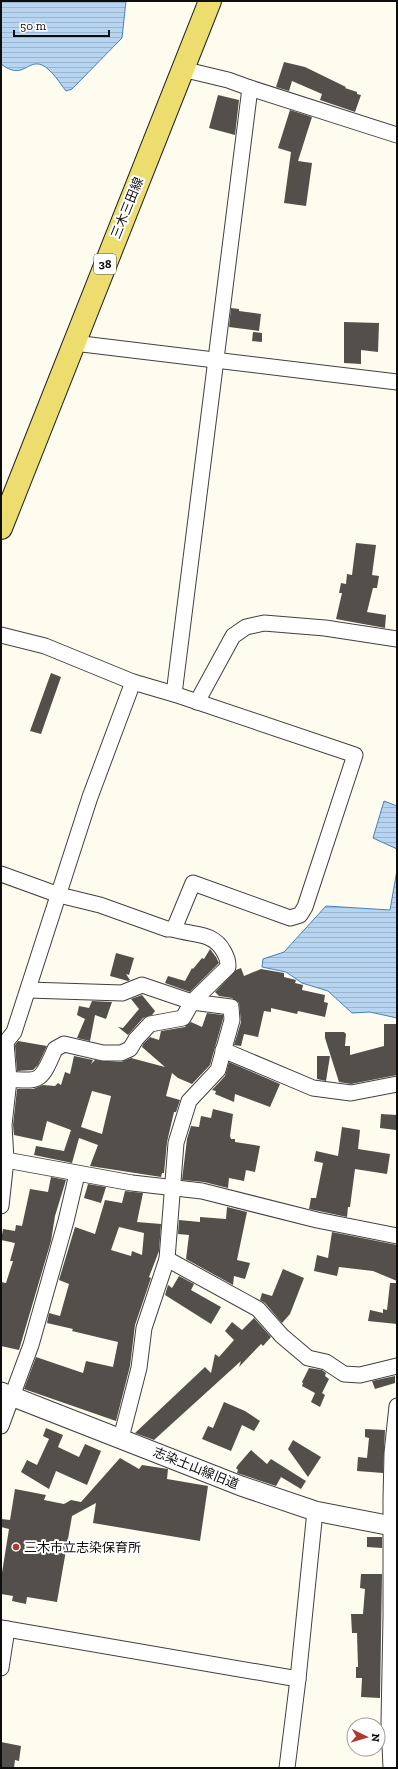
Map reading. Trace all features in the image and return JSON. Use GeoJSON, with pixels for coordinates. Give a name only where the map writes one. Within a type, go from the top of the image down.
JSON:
{"type":"FeatureCollection","features":[{"type":"Feature","properties":{"kind":"main road","name":"三木三田線"},"geometry":{"type":"LineString","coordinates":[[1,528],[210,1]]}},
{"type":"Feature","properties":{"kind":"street"},"geometry":{"type":"LineString","coordinates":[[182,69],[228,80],[397,135]]}},
{"type":"Feature","properties":{"kind":"street"},"geometry":{"type":"LineString","coordinates":[[174,694],[250,88]]}},
{"type":"Feature","properties":{"kind":"street"},"geometry":{"type":"LineString","coordinates":[[74,343],[397,382]]}},
{"type":"Feature","properties":{"kind":"street"},"geometry":{"type":"LineString","coordinates":[[197,702],[233,636],[246,627],[264,623],[285,624],[344,630],[397,639]]}},
{"type":"Feature","properties":{"kind":"street"},"geometry":{"type":"LineString","coordinates":[[1,635],[45,646],[132,682],[174,694],[355,755],[305,907],[300,915],[290,918],[193,883],[173,929]]}},
{"type":"Feature","properties":{"kind":"street"},"geometry":{"type":"LineString","coordinates":[[1,1206],[6,1160],[3,1124],[5,1079],[4,1042],[14,1032],[90,797],[132,682]]}},
{"type":"Feature","properties":{"kind":"street"},"geometry":{"type":"LineString","coordinates":[[1,874],[59,895],[100,905],[166,929],[208,936],[220,945],[228,960],[228,967],[192,1002],[183,1018],[150,1024],[136,1038],[130,1049],[121,1053],[103,1053],[64,1044],[55,1049],[46,1070],[39,1078],[26,1082],[5,1079]]}},
{"type":"Feature","properties":{"kind":"street"},"geometry":{"type":"LineString","coordinates":[[28,990],[122,993],[142,985],[192,1002],[231,1007],[232,1020],[218,1070],[189,1100],[176,1143],[167,1259],[144,1328],[139,1368],[121,1438]]}},
{"type":"Feature","properties":{"kind":"street"},"geometry":{"type":"LineString","coordinates":[[223,1050],[313,1088],[350,1093],[397,1084]]}},
{"type":"Feature","properties":{"kind":"street"},"geometry":{"type":"LineString","coordinates":[[6,1160],[132,1183],[202,1191],[317,1220],[397,1236]]}},
{"type":"Feature","properties":{"kind":"street"},"geometry":{"type":"LineString","coordinates":[[1,1426],[6,1394],[31,1345],[66,1221],[77,1174]]}},
{"type":"Feature","properties":{"kind":"street"},"geometry":{"type":"LineString","coordinates":[[167,1259],[258,1309],[282,1336],[308,1358],[326,1362],[344,1374],[360,1376],[397,1366]]}},
{"type":"Feature","properties":{"kind":"street","name":"志染土山線旧道"},"geometry":{"type":"LineString","coordinates":[[6,1394],[241,1486],[315,1510],[394,1527]]}},
{"type":"Feature","properties":{"kind":"street"},"geometry":{"type":"LineString","coordinates":[[392,1768],[389,1722],[394,1527],[391,1499],[392,1453],[397,1406]]}},
{"type":"Feature","properties":{"kind":"street"},"geometry":{"type":"LineString","coordinates":[[287,1768],[298,1679],[315,1510]]}},
{"type":"Feature","properties":{"kind":"street"},"geometry":{"type":"LineString","coordinates":[[1,1668],[4,1628],[298,1679]]}},
{"type":"Feature","properties":{"kind":"water"},"geometry":{"type":"Polygon","coordinates":[[[1,1],[126,1],[122,38],[72,89],[66,91],[52,73],[42,65],[37,64],[24,69],[15,70],[8,69],[1,64],[1,1]]]}},
{"type":"Feature","properties":{"kind":"water"},"geometry":{"type":"Polygon","coordinates":[[[384,801],[397,806],[397,849],[373,838],[384,801]]]}},
{"type":"Feature","properties":{"kind":"water"},"geometry":{"type":"Polygon","coordinates":[[[397,870],[397,1018],[370,1012],[352,1013],[328,991],[302,983],[286,972],[262,967],[263,959],[284,952],[326,906],[390,910],[397,870]]]}},
{"type":"Feature","properties":{"kind":"building"},"geometry":{"type":"Polygon","coordinates":[[[284,62],[305,67],[346,87],[345,88],[357,92],[357,94],[361,95],[355,112],[320,100],[322,94],[292,81],[289,91],[276,87],[284,62]]]}},
{"type":"Feature","properties":{"kind":"building"},"geometry":{"type":"Polygon","coordinates":[[[218,95],[239,100],[235,135],[209,128],[218,95]]]}},
{"type":"Feature","properties":{"kind":"building"},"geometry":{"type":"Polygon","coordinates":[[[290,110],[312,117],[298,161],[312,163],[306,206],[284,203],[291,152],[278,148],[290,110]]]}},
{"type":"Feature","properties":{"kind":"building"},"geometry":{"type":"Polygon","coordinates":[[[231,308],[239,309],[239,311],[261,314],[259,331],[229,327],[231,308]]]}},
{"type":"Feature","properties":{"kind":"building"},"geometry":{"type":"Polygon","coordinates":[[[344,322],[379,323],[378,352],[361,350],[361,364],[344,363],[344,322]]]}},
{"type":"Feature","properties":{"kind":"building"},"geometry":{"type":"Polygon","coordinates":[[[253,332],[262,333],[262,342],[252,341],[253,332]]]}},
{"type":"Feature","properties":{"kind":"building"},"geometry":{"type":"Polygon","coordinates":[[[356,543],[376,545],[372,575],[379,576],[377,588],[373,588],[367,612],[386,615],[385,628],[336,619],[342,593],[339,593],[341,583],[346,584],[347,574],[352,575],[356,543]]]}},
{"type":"Feature","properties":{"kind":"building"},"geometry":{"type":"Polygon","coordinates":[[[51,673],[61,677],[41,734],[30,731],[51,673]]]}},
{"type":"Feature","properties":{"kind":"building"},"geometry":{"type":"Polygon","coordinates":[[[210,949],[219,963],[190,992],[165,983],[168,976],[185,981],[192,968],[193,969],[202,958],[204,959],[210,949]]]}},
{"type":"Feature","properties":{"kind":"building"},"geometry":{"type":"Polygon","coordinates":[[[116,953],[134,958],[129,975],[126,974],[130,980],[128,981],[110,976],[116,953]]]}},
{"type":"Feature","properties":{"kind":"building"},"geometry":{"type":"Polygon","coordinates":[[[241,968],[244,976],[261,969],[284,973],[284,977],[296,980],[295,983],[303,985],[302,990],[325,995],[324,1002],[328,1003],[325,1017],[298,1011],[297,1014],[271,1008],[271,1012],[264,1011],[258,1037],[244,1034],[241,1046],[234,1045],[241,1022],[239,1003],[232,998],[219,996],[215,992],[236,970],[241,968]]]}},
{"type":"Feature","properties":{"kind":"building"},"geometry":{"type":"Polygon","coordinates":[[[142,995],[155,1011],[152,1015],[143,1018],[128,1035],[118,1027],[123,1028],[139,1009],[131,999],[142,995]]]}},
{"type":"Feature","properties":{"kind":"building"},"geometry":{"type":"Polygon","coordinates":[[[92,1001],[112,1002],[106,1019],[95,1015],[90,1041],[77,1038],[85,1019],[77,1015],[79,1006],[89,1008],[92,1001]]]}},
{"type":"Feature","properties":{"kind":"building"},"geometry":{"type":"Polygon","coordinates":[[[207,1013],[223,1015],[210,1065],[192,1084],[178,1078],[172,1073],[166,1096],[180,1100],[176,1112],[174,1112],[167,1142],[164,1173],[162,1173],[161,1177],[90,1166],[98,1145],[79,1138],[72,1163],[34,1155],[36,1146],[64,1151],[71,1130],[47,1121],[42,1141],[14,1135],[13,1125],[17,1089],[33,1089],[43,1085],[55,1086],[58,1083],[61,1085],[65,1072],[70,1074],[74,1056],[93,1060],[91,1064],[95,1060],[121,1062],[131,1058],[165,1067],[142,1047],[143,1044],[150,1037],[159,1040],[161,1031],[185,1027],[191,1022],[202,1027],[207,1013]],[[92,1091],[81,1127],[102,1134],[111,1096],[92,1091]]]}},
{"type":"Feature","properties":{"kind":"building"},"geometry":{"type":"Polygon","coordinates":[[[384,1024],[397,1024],[397,1075],[351,1084],[339,1082],[325,1038],[325,1032],[344,1032],[346,1034],[345,1046],[350,1046],[350,1055],[384,1046],[384,1024]]]}},
{"type":"Feature","properties":{"kind":"building"},"geometry":{"type":"Polygon","coordinates":[[[18,1041],[47,1046],[38,1065],[33,1070],[17,1071],[15,1045],[18,1041]]]}},
{"type":"Feature","properties":{"kind":"building"},"geometry":{"type":"Polygon","coordinates":[[[317,1056],[330,1056],[326,1081],[317,1079],[317,1056]]]}},
{"type":"Feature","properties":{"kind":"building"},"geometry":{"type":"Polygon","coordinates":[[[229,1062],[280,1084],[270,1107],[235,1094],[234,1102],[215,1094],[216,1091],[212,1090],[225,1076],[229,1062]]]}},
{"type":"Feature","properties":{"kind":"building"},"geometry":{"type":"Polygon","coordinates":[[[213,1109],[233,1114],[230,1136],[231,1139],[235,1139],[235,1142],[260,1146],[255,1172],[246,1170],[244,1181],[229,1178],[228,1188],[204,1182],[182,1180],[187,1139],[191,1126],[199,1127],[201,1116],[211,1118],[213,1109]]]}},
{"type":"Feature","properties":{"kind":"building"},"geometry":{"type":"Polygon","coordinates":[[[381,1114],[397,1115],[396,1130],[380,1128],[381,1114]]]}},
{"type":"Feature","properties":{"kind":"building"},"geometry":{"type":"Polygon","coordinates":[[[342,1127],[360,1130],[358,1149],[390,1154],[387,1174],[355,1169],[350,1207],[348,1207],[347,1217],[309,1209],[311,1198],[316,1198],[323,1163],[314,1161],[316,1151],[338,1156],[342,1127]]]}},
{"type":"Feature","properties":{"kind":"building"},"geometry":{"type":"Polygon","coordinates":[[[51,1177],[66,1180],[55,1216],[51,1241],[19,1350],[1,1346],[1,1282],[6,1283],[13,1261],[10,1261],[15,1243],[1,1240],[3,1229],[15,1231],[16,1225],[22,1226],[30,1189],[48,1192],[51,1177]]]}},
{"type":"Feature","properties":{"kind":"building"},"geometry":{"type":"Polygon","coordinates":[[[88,1184],[106,1187],[101,1203],[84,1198],[88,1184]]]}},
{"type":"Feature","properties":{"kind":"building"},"geometry":{"type":"Polygon","coordinates":[[[125,1191],[143,1193],[137,1222],[161,1224],[159,1251],[149,1277],[151,1278],[135,1325],[130,1366],[116,1421],[24,1389],[36,1357],[83,1373],[86,1361],[113,1367],[118,1342],[72,1331],[73,1329],[47,1323],[49,1313],[60,1316],[69,1284],[59,1280],[75,1227],[95,1234],[105,1200],[122,1203],[125,1191]],[[119,1227],[111,1250],[131,1256],[132,1251],[142,1255],[144,1233],[119,1227]]]}},
{"type":"Feature","properties":{"kind":"building"},"geometry":{"type":"Polygon","coordinates":[[[227,1207],[247,1212],[237,1260],[250,1263],[245,1279],[234,1276],[233,1285],[186,1259],[189,1235],[178,1234],[179,1220],[200,1222],[200,1217],[226,1219],[227,1207]]]}},
{"type":"Feature","properties":{"kind":"building"},"geometry":{"type":"Polygon","coordinates":[[[332,1232],[397,1245],[397,1281],[373,1271],[339,1267],[337,1276],[314,1271],[317,1255],[328,1258],[332,1232]]]}},
{"type":"Feature","properties":{"kind":"building"},"geometry":{"type":"Polygon","coordinates":[[[283,1269],[304,1278],[290,1314],[282,1323],[265,1303],[260,1300],[262,1293],[272,1296],[283,1269]]]}},
{"type":"Feature","properties":{"kind":"building"},"geometry":{"type":"Polygon","coordinates":[[[179,1276],[194,1284],[191,1290],[221,1307],[211,1324],[165,1295],[168,1285],[172,1288],[179,1276]]]}},
{"type":"Feature","properties":{"kind":"building"},"geometry":{"type":"Polygon","coordinates":[[[390,1283],[397,1283],[397,1324],[368,1321],[370,1310],[383,1313],[383,1309],[387,1310],[390,1283]]]}},
{"type":"Feature","properties":{"kind":"building"},"geometry":{"type":"Polygon","coordinates":[[[254,1318],[271,1337],[263,1346],[261,1344],[239,1367],[241,1361],[154,1440],[135,1433],[205,1367],[211,1373],[215,1354],[219,1357],[234,1340],[225,1331],[232,1322],[242,1330],[254,1318]]]}},
{"type":"Feature","properties":{"kind":"building"},"geometry":{"type":"Polygon","coordinates":[[[309,1368],[322,1370],[326,1373],[325,1376],[329,1379],[322,1393],[325,1395],[320,1407],[311,1402],[315,1393],[302,1386],[302,1382],[309,1368]]]}},
{"type":"Feature","properties":{"kind":"building"},"geometry":{"type":"Polygon","coordinates":[[[395,1376],[395,1383],[375,1389],[372,1381],[395,1376]]]}},
{"type":"Feature","properties":{"kind":"building"},"geometry":{"type":"Polygon","coordinates":[[[224,1402],[245,1411],[260,1421],[254,1431],[242,1425],[231,1451],[202,1439],[208,1426],[213,1428],[224,1402]]]}},
{"type":"Feature","properties":{"kind":"building"},"geometry":{"type":"Polygon","coordinates":[[[46,1428],[63,1435],[58,1447],[79,1457],[85,1444],[101,1451],[87,1485],[56,1471],[49,1489],[21,1472],[27,1460],[37,1465],[49,1439],[43,1436],[46,1428]]]}},
{"type":"Feature","properties":{"kind":"building"},"geometry":{"type":"Polygon","coordinates":[[[365,1429],[385,1430],[383,1473],[357,1471],[358,1457],[367,1458],[369,1438],[365,1437],[365,1429]]]}},
{"type":"Feature","properties":{"kind":"building"},"geometry":{"type":"Polygon","coordinates":[[[293,1440],[321,1457],[308,1477],[288,1449],[293,1440]]]}},
{"type":"Feature","properties":{"kind":"building"},"geometry":{"type":"Polygon","coordinates":[[[251,1450],[267,1464],[271,1459],[306,1481],[301,1489],[281,1477],[276,1486],[237,1473],[238,1470],[236,1468],[251,1450]]]}},
{"type":"Feature","properties":{"kind":"building"},"geometry":{"type":"Polygon","coordinates":[[[120,1458],[139,1469],[142,1465],[168,1469],[167,1479],[208,1486],[200,1541],[93,1523],[96,1503],[72,1516],[57,1602],[27,1597],[26,1604],[12,1601],[13,1596],[1,1594],[1,1579],[9,1529],[1,1527],[1,1519],[10,1520],[15,1489],[46,1495],[44,1500],[64,1504],[71,1500],[81,1502],[120,1458]]]}},
{"type":"Feature","properties":{"kind":"building"},"geometry":{"type":"Polygon","coordinates":[[[367,1537],[382,1537],[382,1548],[367,1547],[367,1537]]]}},
{"type":"Feature","properties":{"kind":"building"},"geometry":{"type":"Polygon","coordinates":[[[361,1574],[382,1574],[380,1698],[361,1697],[362,1678],[356,1678],[356,1667],[358,1667],[357,1633],[352,1633],[351,1614],[363,1614],[365,1589],[360,1588],[361,1574]]]}},
{"type":"Feature","properties":{"kind":"building"},"geometry":{"type":"Polygon","coordinates":[[[1,1742],[21,1746],[19,1761],[15,1760],[14,1768],[1,1767],[1,1742]]]}},
{"type":"Feature","properties":{"kind":"place","name":"三木市立志染保育所"},"geometry":{"type":"Point","coordinates":[16,1547]}}]}
